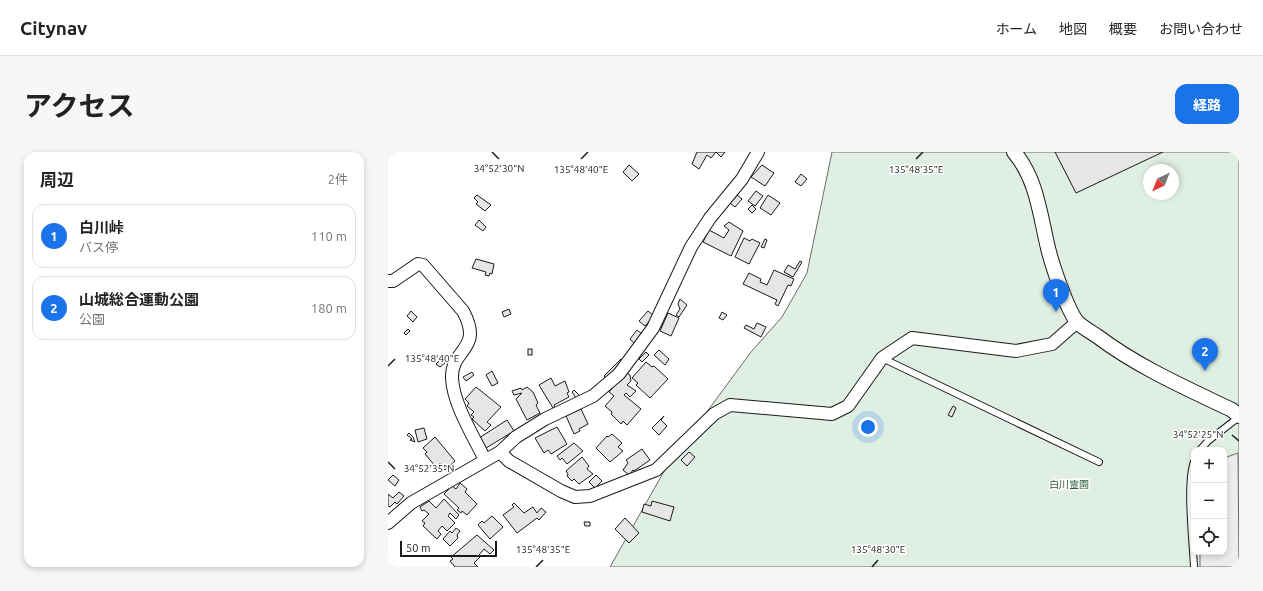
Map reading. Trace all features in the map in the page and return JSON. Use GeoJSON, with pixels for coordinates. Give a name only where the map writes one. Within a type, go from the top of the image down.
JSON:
{"type":"FeatureCollection","features":[{"type":"Feature","properties":{"kind":"street"},"geometry":{"type":"LineString","coordinates":[[388,523],[411,502],[500,452],[516,437],[545,419],[593,396],[619,374],[653,328],[691,247],[710,218],[742,179],[758,152]]}},
{"type":"Feature","properties":{"kind":"street"},"geometry":{"type":"LineString","coordinates":[[1014,152],[1026,167],[1040,209],[1048,250],[1061,288],[1077,322],[1114,349],[1175,383],[1232,410],[1239,417]]}},
{"type":"Feature","properties":{"kind":"street"},"geometry":{"type":"LineString","coordinates":[[388,281],[393,282],[418,264],[423,265],[466,317],[471,333],[470,341],[454,366],[452,377],[455,395],[484,460]]}},
{"type":"Feature","properties":{"kind":"street"},"geometry":{"type":"LineString","coordinates":[[500,452],[509,461],[561,491],[575,497],[590,496],[656,470],[714,414],[730,405],[832,414],[848,406],[882,358],[912,338],[1016,351],[1052,344],[1077,322]]}},
{"type":"Feature","properties":{"kind":"lane"},"geometry":{"type":"LineString","coordinates":[[882,358],[1099,462]]}},
{"type":"Feature","properties":{"kind":"lane"},"geometry":{"type":"LineString","coordinates":[[1203,447],[1208,441],[1239,417]]}},
{"type":"Feature","properties":{"kind":"lane"},"geometry":{"type":"LineString","coordinates":[[1192,483],[1191,521],[1194,567]]}},
{"type":"Feature","properties":{"kind":"green space","name":"白川霊園"},"geometry":{"type":"Polygon","coordinates":[[[832,152],[1239,152],[1239,567],[610,567],[667,466],[751,352],[782,317],[807,273],[832,152]]]}},
{"type":"Feature","properties":{"kind":"shaded area"},"geometry":{"type":"Polygon","coordinates":[[[1238,453],[1239,567],[1200,567],[1200,555],[1227,555],[1227,457],[1238,453]]]}},
{"type":"Feature","properties":{"kind":"building"},"geometry":{"type":"Polygon","coordinates":[[[697,152],[716,152],[711,158],[707,155],[699,169],[692,164],[697,152]]]}},
{"type":"Feature","properties":{"kind":"building"},"geometry":{"type":"Polygon","coordinates":[[[716,152],[725,152],[721,157],[716,152]]]}},
{"type":"Feature","properties":{"kind":"building"},"geometry":{"type":"Polygon","coordinates":[[[1055,152],[1163,152],[1076,193],[1055,152]]]}},
{"type":"Feature","properties":{"kind":"building"},"geometry":{"type":"Polygon","coordinates":[[[629,165],[639,174],[632,181],[623,172],[629,165]]]}},
{"type":"Feature","properties":{"kind":"building"},"geometry":{"type":"Polygon","coordinates":[[[762,165],[774,173],[765,186],[751,177],[762,165]]]}},
{"type":"Feature","properties":{"kind":"building"},"geometry":{"type":"Polygon","coordinates":[[[801,174],[807,179],[801,186],[795,182],[801,174]]]}},
{"type":"Feature","properties":{"kind":"building"},"geometry":{"type":"Polygon","coordinates":[[[756,191],[763,196],[755,206],[748,201],[756,191]]]}},
{"type":"Feature","properties":{"kind":"building"},"geometry":{"type":"Polygon","coordinates":[[[477,195],[491,205],[485,211],[476,204],[478,202],[474,198],[477,195]]]}},
{"type":"Feature","properties":{"kind":"building"},"geometry":{"type":"Polygon","coordinates":[[[737,195],[742,199],[735,207],[730,203],[737,195]]]}},
{"type":"Feature","properties":{"kind":"building"},"geometry":{"type":"Polygon","coordinates":[[[768,195],[780,203],[771,215],[760,208],[768,195]]]}},
{"type":"Feature","properties":{"kind":"building"},"geometry":{"type":"Polygon","coordinates":[[[752,205],[756,209],[752,213],[748,209],[752,205]]]}},
{"type":"Feature","properties":{"kind":"building"},"geometry":{"type":"Polygon","coordinates":[[[479,220],[486,227],[483,231],[475,225],[479,220]]]}},
{"type":"Feature","properties":{"kind":"building"},"geometry":{"type":"Polygon","coordinates":[[[729,222],[743,231],[731,256],[703,242],[709,230],[724,238],[729,230],[724,226],[729,222]]]}},
{"type":"Feature","properties":{"kind":"building"},"geometry":{"type":"Polygon","coordinates":[[[744,238],[750,241],[752,239],[760,243],[749,264],[735,257],[744,238]]]}},
{"type":"Feature","properties":{"kind":"building"},"geometry":{"type":"Polygon","coordinates":[[[765,239],[767,240],[764,248],[761,247],[765,239]]]}},
{"type":"Feature","properties":{"kind":"building"},"geometry":{"type":"Polygon","coordinates":[[[476,259],[494,264],[492,274],[490,273],[489,276],[485,275],[486,272],[472,268],[476,259]]]}},
{"type":"Feature","properties":{"kind":"building"},"geometry":{"type":"Polygon","coordinates":[[[800,261],[802,262],[793,277],[784,272],[788,265],[795,269],[800,261]]]}},
{"type":"Feature","properties":{"kind":"building"},"geometry":{"type":"Polygon","coordinates":[[[774,270],[794,279],[791,286],[788,285],[778,306],[775,304],[777,300],[743,284],[749,273],[761,279],[760,282],[767,285],[774,270]]]}},
{"type":"Feature","properties":{"kind":"building"},"geometry":{"type":"Polygon","coordinates":[[[680,299],[687,305],[679,317],[676,315],[680,309],[678,304],[680,299]]]}},
{"type":"Feature","properties":{"kind":"building"},"geometry":{"type":"Polygon","coordinates":[[[509,309],[511,314],[504,317],[502,312],[509,309]]]}},
{"type":"Feature","properties":{"kind":"building"},"geometry":{"type":"Polygon","coordinates":[[[411,311],[417,317],[413,322],[407,316],[411,311]]]}},
{"type":"Feature","properties":{"kind":"building"},"geometry":{"type":"Polygon","coordinates":[[[648,311],[654,316],[645,326],[639,321],[648,311]]]}},
{"type":"Feature","properties":{"kind":"building"},"geometry":{"type":"Polygon","coordinates":[[[722,312],[727,315],[723,320],[719,318],[722,312]]]}},
{"type":"Feature","properties":{"kind":"building"},"geometry":{"type":"Polygon","coordinates":[[[668,313],[679,318],[671,336],[660,331],[668,313]]]}},
{"type":"Feature","properties":{"kind":"building"},"geometry":{"type":"Polygon","coordinates":[[[757,323],[766,327],[761,337],[744,328],[746,325],[754,329],[757,323]]]}},
{"type":"Feature","properties":{"kind":"building"},"geometry":{"type":"Polygon","coordinates":[[[408,329],[410,331],[406,335],[404,333],[408,329]]]}},
{"type":"Feature","properties":{"kind":"building"},"geometry":{"type":"Polygon","coordinates":[[[637,330],[642,334],[634,343],[630,339],[637,330]]]}},
{"type":"Feature","properties":{"kind":"building"},"geometry":{"type":"Polygon","coordinates":[[[528,349],[532,349],[532,355],[528,355],[528,349]]]}},
{"type":"Feature","properties":{"kind":"building"},"geometry":{"type":"Polygon","coordinates":[[[659,350],[669,359],[665,365],[654,355],[659,350]]]}},
{"type":"Feature","properties":{"kind":"building"},"geometry":{"type":"Polygon","coordinates":[[[646,352],[649,355],[642,362],[639,359],[646,352]]]}},
{"type":"Feature","properties":{"kind":"building"},"geometry":{"type":"Polygon","coordinates":[[[441,359],[445,363],[440,367],[436,364],[441,359]]]}},
{"type":"Feature","properties":{"kind":"building"},"geometry":{"type":"Polygon","coordinates":[[[621,359],[623,361],[606,378],[604,376],[621,359]]]}},
{"type":"Feature","properties":{"kind":"building"},"geometry":{"type":"Polygon","coordinates":[[[646,362],[652,367],[654,366],[668,379],[650,398],[636,385],[638,383],[632,378],[646,362]]]}},
{"type":"Feature","properties":{"kind":"building"},"geometry":{"type":"Polygon","coordinates":[[[492,371],[498,383],[492,386],[486,375],[492,371]]]}},
{"type":"Feature","properties":{"kind":"building"},"geometry":{"type":"Polygon","coordinates":[[[472,372],[474,375],[466,381],[463,377],[472,372]]]}},
{"type":"Feature","properties":{"kind":"building"},"geometry":{"type":"Polygon","coordinates":[[[626,372],[630,375],[631,381],[627,385],[636,391],[630,397],[626,393],[624,395],[641,409],[627,425],[623,421],[621,424],[611,414],[612,412],[605,406],[614,396],[609,392],[626,372]]]}},
{"type":"Feature","properties":{"kind":"building"},"geometry":{"type":"Polygon","coordinates":[[[551,378],[555,386],[565,381],[569,392],[567,393],[569,397],[554,405],[555,407],[553,408],[539,385],[551,378]]]}},
{"type":"Feature","properties":{"kind":"building"},"geometry":{"type":"Polygon","coordinates":[[[476,387],[501,407],[487,422],[491,425],[485,431],[472,419],[474,417],[471,415],[474,412],[467,406],[469,403],[465,399],[476,387]]]}},
{"type":"Feature","properties":{"kind":"building"},"geometry":{"type":"Polygon","coordinates":[[[527,387],[533,392],[538,403],[536,405],[540,413],[527,420],[516,399],[522,393],[514,395],[512,391],[521,388],[522,390],[527,387]]]}},
{"type":"Feature","properties":{"kind":"building"},"geometry":{"type":"Polygon","coordinates":[[[574,390],[580,396],[576,398],[572,392],[574,390]]]}},
{"type":"Feature","properties":{"kind":"building"},"geometry":{"type":"Polygon","coordinates":[[[953,406],[956,408],[952,417],[948,415],[953,406]]]}},
{"type":"Feature","properties":{"kind":"building"},"geometry":{"type":"Polygon","coordinates":[[[581,409],[588,424],[574,434],[566,416],[581,409]]]}},
{"type":"Feature","properties":{"kind":"building"},"geometry":{"type":"Polygon","coordinates":[[[664,416],[661,420],[667,426],[659,435],[652,428],[664,416]]]}},
{"type":"Feature","properties":{"kind":"building"},"geometry":{"type":"Polygon","coordinates":[[[507,420],[514,431],[486,448],[479,438],[507,420]]]}},
{"type":"Feature","properties":{"kind":"building"},"geometry":{"type":"Polygon","coordinates":[[[557,427],[567,444],[551,454],[548,450],[544,453],[535,438],[557,427]]]}},
{"type":"Feature","properties":{"kind":"building"},"geometry":{"type":"Polygon","coordinates":[[[424,428],[427,439],[418,442],[415,430],[424,428]]]}},
{"type":"Feature","properties":{"kind":"building"},"geometry":{"type":"Polygon","coordinates":[[[409,433],[415,442],[410,440],[412,439],[407,435],[409,433]]]}},
{"type":"Feature","properties":{"kind":"building"},"geometry":{"type":"Polygon","coordinates":[[[612,434],[622,443],[618,447],[623,451],[610,462],[596,448],[607,436],[608,437],[612,434]]]}},
{"type":"Feature","properties":{"kind":"building"},"geometry":{"type":"Polygon","coordinates":[[[435,437],[455,461],[445,470],[440,463],[436,467],[425,454],[427,452],[423,448],[435,437]]]}},
{"type":"Feature","properties":{"kind":"building"},"geometry":{"type":"Polygon","coordinates":[[[574,443],[583,451],[567,464],[562,458],[560,460],[557,456],[574,443]]]}},
{"type":"Feature","properties":{"kind":"building"},"geometry":{"type":"Polygon","coordinates":[[[642,449],[650,460],[634,471],[633,470],[629,475],[623,470],[628,463],[626,460],[642,449]]]}},
{"type":"Feature","properties":{"kind":"building"},"geometry":{"type":"Polygon","coordinates":[[[689,452],[695,457],[687,466],[681,460],[689,452]]]}},
{"type":"Feature","properties":{"kind":"building"},"geometry":{"type":"Polygon","coordinates":[[[582,457],[589,466],[587,469],[593,474],[579,484],[574,479],[572,481],[567,476],[568,474],[566,471],[582,457]]]}},
{"type":"Feature","properties":{"kind":"building"},"geometry":{"type":"Polygon","coordinates":[[[393,475],[399,480],[395,486],[388,480],[393,475]]]}},
{"type":"Feature","properties":{"kind":"building"},"geometry":{"type":"Polygon","coordinates":[[[596,475],[602,481],[595,488],[589,482],[596,475]]]}},
{"type":"Feature","properties":{"kind":"building"},"geometry":{"type":"Polygon","coordinates":[[[460,483],[467,489],[465,492],[477,504],[467,515],[462,511],[461,513],[457,510],[459,508],[444,494],[452,486],[456,489],[460,483]]]}},
{"type":"Feature","properties":{"kind":"building"},"geometry":{"type":"Polygon","coordinates":[[[399,492],[404,496],[397,504],[395,502],[390,507],[388,506],[388,494],[393,498],[399,492]]]}},
{"type":"Feature","properties":{"kind":"building"},"geometry":{"type":"Polygon","coordinates":[[[444,499],[459,515],[456,519],[450,513],[448,516],[455,523],[447,531],[442,526],[438,531],[441,534],[437,539],[423,526],[425,523],[422,521],[429,514],[424,510],[422,511],[420,507],[429,501],[436,508],[444,499]]]}},
{"type":"Feature","properties":{"kind":"building"},"geometry":{"type":"Polygon","coordinates":[[[652,501],[674,507],[670,521],[642,512],[644,504],[651,506],[652,501]]]}},
{"type":"Feature","properties":{"kind":"building"},"geometry":{"type":"Polygon","coordinates":[[[514,503],[524,513],[533,507],[537,513],[541,508],[546,512],[539,520],[537,518],[517,533],[503,515],[514,507],[512,505],[514,503]]]}},
{"type":"Feature","properties":{"kind":"building"},"geometry":{"type":"Polygon","coordinates":[[[492,516],[503,527],[490,539],[478,525],[482,521],[484,523],[492,516]]]}},
{"type":"Feature","properties":{"kind":"building"},"geometry":{"type":"Polygon","coordinates":[[[625,518],[639,533],[629,543],[615,529],[625,518]]]}},
{"type":"Feature","properties":{"kind":"building"},"geometry":{"type":"Polygon","coordinates":[[[584,522],[590,522],[590,526],[585,526],[584,522]]]}},
{"type":"Feature","properties":{"kind":"building"},"geometry":{"type":"Polygon","coordinates":[[[456,528],[460,531],[457,535],[458,538],[450,546],[443,539],[450,531],[452,533],[456,528]]]}},
{"type":"Feature","properties":{"kind":"building"},"geometry":{"type":"Polygon","coordinates":[[[477,535],[494,550],[490,554],[484,549],[479,555],[481,556],[474,563],[478,567],[455,567],[450,561],[453,559],[451,557],[477,535]]]}},
{"type":"Feature","properties":{"kind":"place","name":"白川峠"},"geometry":{"type":"Point","coordinates":[1056,312]}},
{"type":"Feature","properties":{"kind":"place","name":"山城総合運動公園"},"geometry":{"type":"Point","coordinates":[1205,371]}}]}
